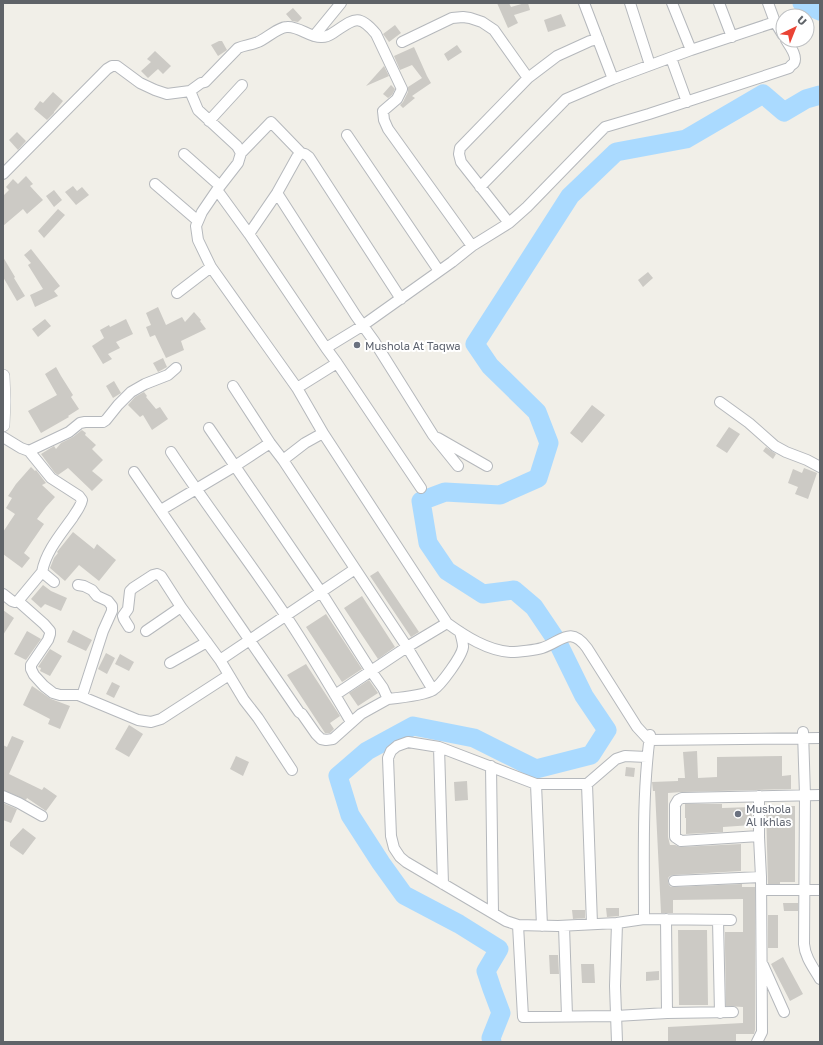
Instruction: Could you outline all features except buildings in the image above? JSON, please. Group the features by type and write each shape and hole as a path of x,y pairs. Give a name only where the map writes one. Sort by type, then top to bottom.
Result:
{"street":[{"path":"314,36 340,3"},
{"path":"584,3 613,79"},
{"path":"630,3 650,65"},
{"path":"672,3 691,50"},
{"path":"719,3 732,37"},
{"path":"480,187 566,99 650,65 775,22 768,3"},
{"path":"402,42 452,18 470,18 482,22 494,30 528,78"},
{"path":"3,174 107,69 112,66 117,66 140,83 167,94 190,91 201,83 205,82 238,48 258,42 286,26 324,38 347,23 354,20 362,21 376,34 402,89 397,99 383,111 384,120 388,128 472,246"},
{"path":"509,223 461,162 459,154 460,148 528,78 557,56 590,41 598,39"},
{"path":"326,348 362,326 439,272 472,246 509,223 527,207 606,127 789,68 794,63 795,59 795,55 791,48"},
{"path":"671,58 687,102"},
{"path":"209,121 242,85"},
{"path":"190,91 198,110 237,146 241,154"},
{"path":"401,299 309,157 301,153 271,122 241,154 238,162 202,212 196,226 198,240 211,267 297,388 323,433 447,623 460,632 483,644 498,650 512,652 541,649 565,637 570,636 577,638 582,642 633,722 647,736 644,821 644,919"},
{"path":"347,135 439,272"},
{"path":"248,234 301,153"},
{"path":"184,154 219,188 248,234 421,488"},
{"path":"155,184 198,221"},
{"path":"276,193 362,326 374,341 433,435 458,466"},
{"path":"177,293 211,267"},
{"path":"297,388 337,363"},
{"path":"29,451 69,432 80,423 106,420 131,392 145,384 168,375 176,368"},
{"path":"3,376 3,425"},
{"path":"233,386 407,647 433,690"},
{"path":"720,402 749,423 775,446 820,467"},
{"path":"209,428 321,592 383,688 388,700"},
{"path":"282,460 305,443 323,433"},
{"path":"433,435 487,466"},
{"path":"3,437 29,451 51,478 80,496 82,500 81,504 52,546 42,572 18,601"},
{"path":"161,510 196,490 270,443"},
{"path":"171,452 285,616 352,722"},
{"path":"134,472 299,712 321,739 333,739 361,714 388,700 426,693 433,690 441,683 462,652 463,645 460,632"},
{"path":"220,660 355,569"},
{"path":"42,572 54,582"},
{"path":"129,627 123,616 128,609 130,591 153,575 157,574 161,576 181,607 220,660 244,700 258,718 292,770"},
{"path":"78,585 92,590 97,596 108,601 112,606 112,611 103,631 82,696"},
{"path":"3,594 12,601 18,601 50,631 48,640 31,665 31,669 44,686 53,693 60,695 82,696 138,720 151,722 161,719 229,675"},
{"path":"146,631 181,607"},
{"path":"335,695 407,647 447,623"},
{"path":"170,663 207,642"},
{"path":"647,736 803,735 820,732"},
{"path":"803,735 820,738"},
{"path":"803,735 805,795 804,944 808,958 820,979"},
{"path":"647,757 625,756 616,759 587,784 536,784 439,747 408,742 397,746 391,751 388,758 391,836 394,848 400,858 406,862 493,914 518,925 564,926 617,923 644,919 731,920"},
{"path":"439,747 443,884"},
{"path":"491,766 493,914"},
{"path":"536,784 542,926"},
{"path":"587,784 592,924"},
{"path":"759,836 682,841 675,837 674,805 682,798 820,795"},
{"path":"3,796 42,816"},
{"path":"757,1042 762,1032 761,877 759,836 760,796"},
{"path":"674,881 761,877"},
{"path":"761,890 820,890"},
{"path":"666,919 667,1013"},
{"path":"718,920 720,1013"},
{"path":"617,923 615,986 617,1042"},
{"path":"518,925 523,1017 616,1016 667,1013 733,1012"},
{"path":"564,926 566,1016"},
{"path":"761,960 784,1012"}],"waterway":[{"path":"802,3 820,11"},
{"path":"492,1042 491,1038 501,1013 486,971 499,949 459,924 404,895 350,815 338,776 367,751 413,726 474,738 536,769 591,755 607,730 584,696 557,641 534,607 514,590 483,594 447,571 428,543 421,501 445,492 500,495 538,478 549,443 537,412 490,366 475,344 570,196 616,152 686,139 763,94 784,112 806,99 820,95"}],"place":[{"name":"Mushola At Taqwa","path":"357,345"},
{"name":"Mushola Al Ikhlas","path":"738,814"}]}
